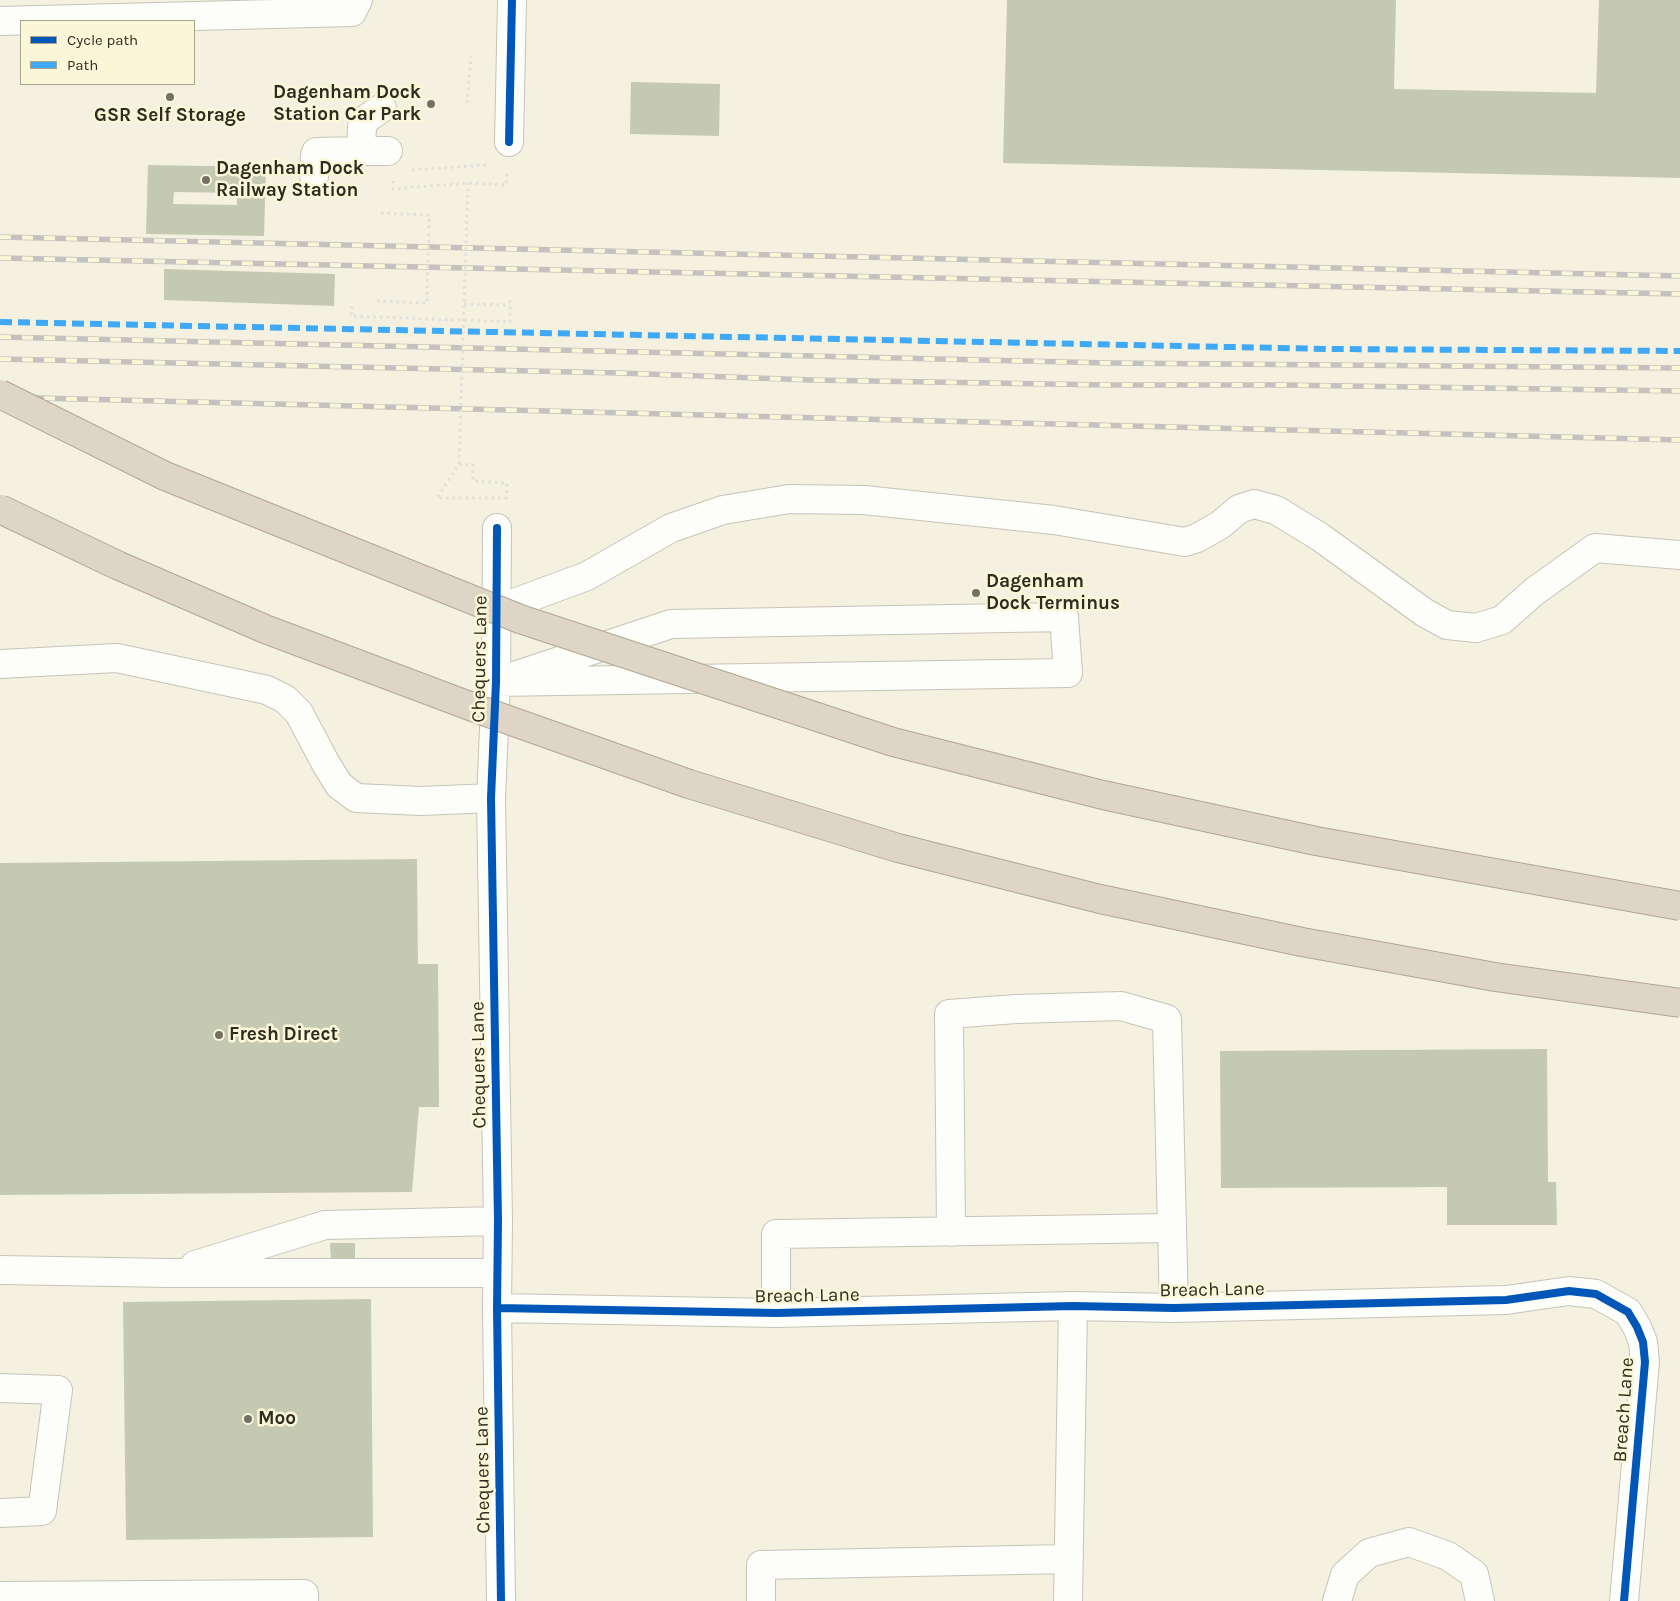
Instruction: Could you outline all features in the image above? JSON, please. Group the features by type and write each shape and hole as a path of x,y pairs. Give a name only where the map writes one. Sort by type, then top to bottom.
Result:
{"highway":[{"path":"0,394 165,476 520,619 892,742 1103,795 1316,841 1680,906"},
{"path":"0,509 117,565 265,629 474,708 688,784 898,848 1100,900 1302,942 1495,977 1680,1003"}],"street":[{"path":"39,20 352,12 358,0"},
{"path":"510,142 512,0"},
{"path":"0,21 20,20"},
{"path":"382,108 366,119 362,127 386,161"},
{"path":"314,176 316,152 386,161"},
{"path":"498,609 587,576 671,528 723,510 789,499 864,500 1054,520 1185,542 1197,538 1220,525 1239,509 1254,504 1276,510 1320,537 1425,613 1447,625 1476,628 1502,620 1535,591 1595,548 1680,555"},
{"name":"Chequers Lane","path":"497,528 498,609 491,798 498,1221 497,1308 501,1601"},
{"path":"1064,616 1068,673 496,682 671,624 1064,616"},
{"path":"0,664 117,658 267,690 285,698 299,712 339,785 356,798 421,801 491,798"},
{"path":"951,1232 949,1014 1016,1009 1121,1006 1167,1019 1174,1308"},
{"path":"169,1273 325,1225 498,1221"},
{"path":"776,1313 776,1234 1172,1228"},
{"path":"0,1270 169,1273 497,1273"},
{"name":"Breach Lane","path":"497,1308 776,1313 1073,1306 1174,1308 1506,1300 1569,1291 1596,1294 1628,1312 1643,1342 1645,1362 1624,1601"},
{"path":"1068,1601 1073,1306"},
{"path":"0,1388 58,1390 42,1511 0,1513"},
{"path":"1337,1601 1345,1575 1369,1553 1409,1542 1448,1556 1474,1574 1480,1601"},
{"path":"761,1601 761,1565 1068,1558"},
{"path":"0,1596 304,1594 304,1601"}],"path":[{"path":"467,103 471,56"},
{"path":"490,165 386,161 393,189 468,183 506,185"},
{"path":"458,464 473,465 473,481 508,483 506,498 437,498 458,464 468,183"},
{"path":"377,301 427,303 429,215 381,213"},
{"path":"352,306 351,316 510,322 510,298"},
{"path":"464,304 510,306"}],"building":[{"path":"1007,0 1396,0 1394,89 1596,93 1599,0 1680,0 1680,178 1003,163"},
{"path":"631,82 720,84 719,136 630,134"},
{"path":"148,165 266,167 264,236 146,234","holes":["174,192 237,193 237,205 173,204"]},
{"path":"164,269 335,274 334,306 164,300"},
{"name":"Fresh Direct","path":"417,859 418,964 438,964 439,1107 419,1107 412,1192 0,1195 0,863"},
{"path":"1547,1049 1548,1182 1556,1182 1557,1225 1447,1225 1447,1187 1221,1188 1220,1051"},
{"path":"330,1243 355,1243 355,1259 331,1260"},
{"name":"Moo","path":"371,1299 373,1537 126,1540 123,1302"}],"railway":[{"path":"0,237 1680,276"},
{"path":"0,258 1680,294"},
{"path":"0,337 1109,363 1680,368"},
{"path":"0,359 619,373 811,380 1680,391"},
{"path":"0,397 1680,440"}],"marked path":[{"path":"0,322 1328,349 1680,351"}],"cycle path":[{"path":"509,142 512,0"},
{"path":"497,528 496,682 491,798 498,1221 497,1308 501,1601"},
{"path":"497,1308 776,1313 1073,1306 1174,1308 1506,1300 1569,1291 1596,1294 1628,1312 1643,1342 1645,1362 1624,1601"}],"place":[{"name":"GSR Self Storage","path":"170,97"},
{"name":"Dagenham Dock Station Car Park","path":"431,104"},
{"name":"Dagenham Dock Railway Station","path":"206,180"},
{"name":"Dagenham Dock Terminus","path":"976,593"},
{"name":"Fresh Direct","path":"219,1035"},
{"name":"Moo","path":"248,1419"}]}
